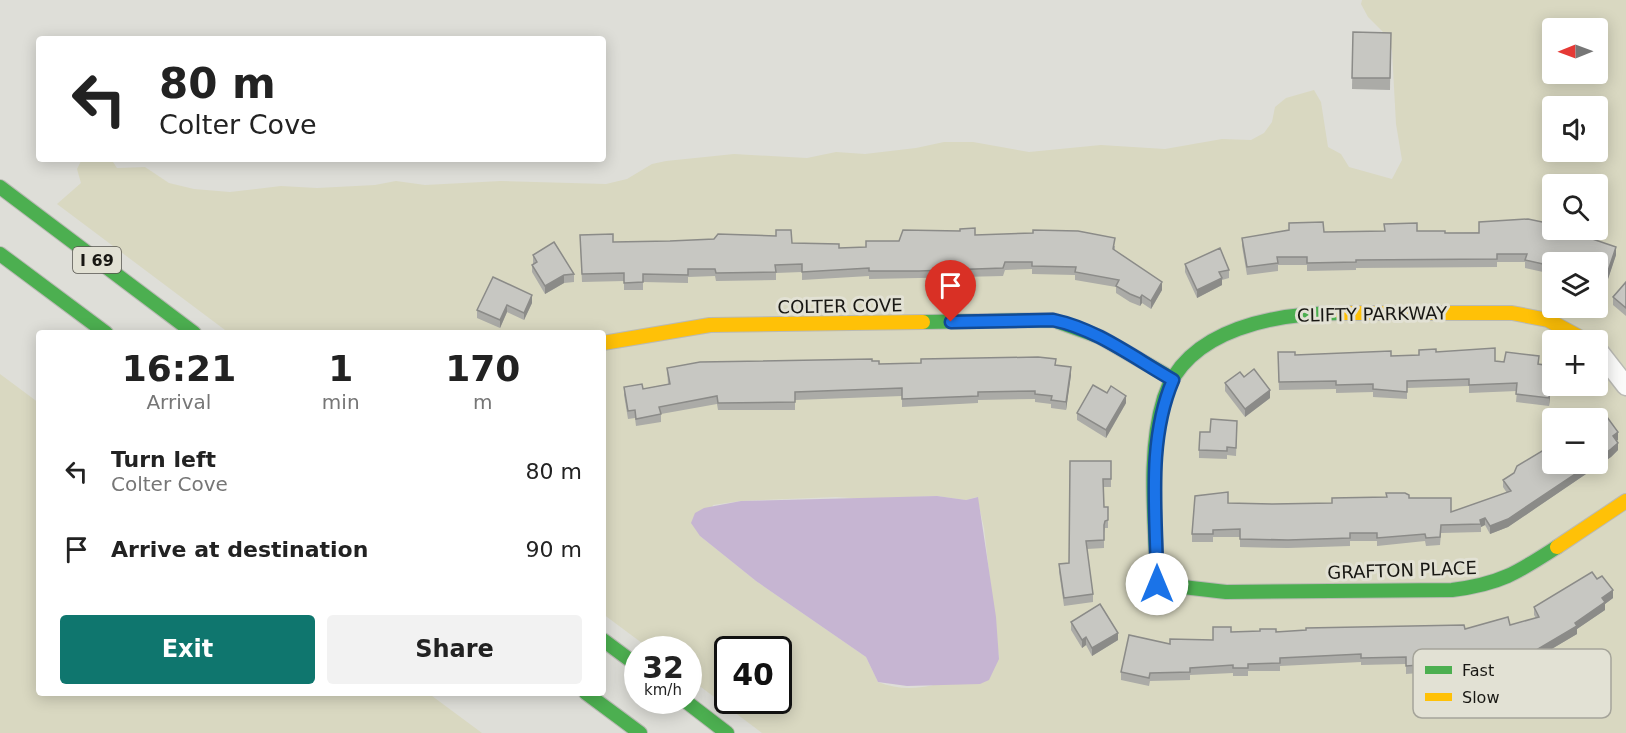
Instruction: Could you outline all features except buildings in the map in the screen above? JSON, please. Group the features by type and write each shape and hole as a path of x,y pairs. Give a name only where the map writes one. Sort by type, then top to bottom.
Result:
{"main road":[{"name":"I 69","path":"0,188 190,330"},
{"path":"0,254 102,330"},
{"name":"CLIFTY PARKWAY","path":"1173,380 1196,355 1219,337 1240,326 1285,316 1503,312 1557,322 1569,330"},
{"name":"COLTER COVE","path":"606,342 724,324 1053,320 1070,323 1102,338 1173,380"},
{"name":"GRAFTON PLACE","path":"1173,380 1162,407 1156,435 1157,584 1226,592 1477,587 1513,576 1531,566 1626,501"},
{"path":"606,642 624,656"},
{"path":"590,696 640,733"},
{"path":"702,714 727,733"}],"street":[{"path":"1608,363 1626,386"}],"green space":[{"path":"1362,0 1626,0 1626,733 762,733 737,714 792,714 792,636 714,636 714,697 702,688 702,636 633,636 606,616 606,330 225,330 57,204 81,183 77,169 80,162 113,162 117,168 145,167 169,183 194,189 230,192 281,186 317,188 375,185 396,181 425,185 501,181 606,184 627,179 652,164 666,161 734,154 807,158 836,152 865,154 944,142 973,142 1029,152 1101,145 1165,149 1222,139 1251,140 1264,133 1272,122 1275,107 1286,98 1314,90 1321,102 1328,147 1341,154 1349,167 1392,179 1402,160 1396,124 1392,51 1388,37 1368,17 1361,4","holes":["937,496 966,500 977,497 984,528 999,659 955,678 925,687 894,687 878,682 866,657 756,581 700,536 713,505 741,501 836,497 868,499"]},
{"path":"0,374 36,401 36,696 432,696 482,733 0,733"}],"shaded area":[{"path":"937,496 966,500 978,497 996,617 999,659 989,680 980,684 907,686 878,682 866,657 756,581 700,536 691,523 695,513 704,508 741,501"}],"traffic: fast":[{"path":"0,187 190,330"},
{"path":"0,254 102,330"},
{"path":"1342,313 1291,316 1238,329 1214,340 1193,355 1176,374 1164,398 1155,443 1153,490 1157,584 1226,592 1452,590 1496,581 1557,547"},
{"path":"923,322 1053,320 1100,337 1173,379"},
{"path":"606,642 624,656"},
{"path":"590,696 640,733"},
{"path":"702,714 727,733"}],"traffic: slow":[{"path":"1342,313 1512,313 1548,320 1566,330"},
{"path":"606,342 710,325 923,322"},
{"path":"1557,547 1626,501"}],"route":[{"path":"951,322 1053,320 1070,323 1102,338 1173,380 1162,407 1156,435 1157,584"}]}
